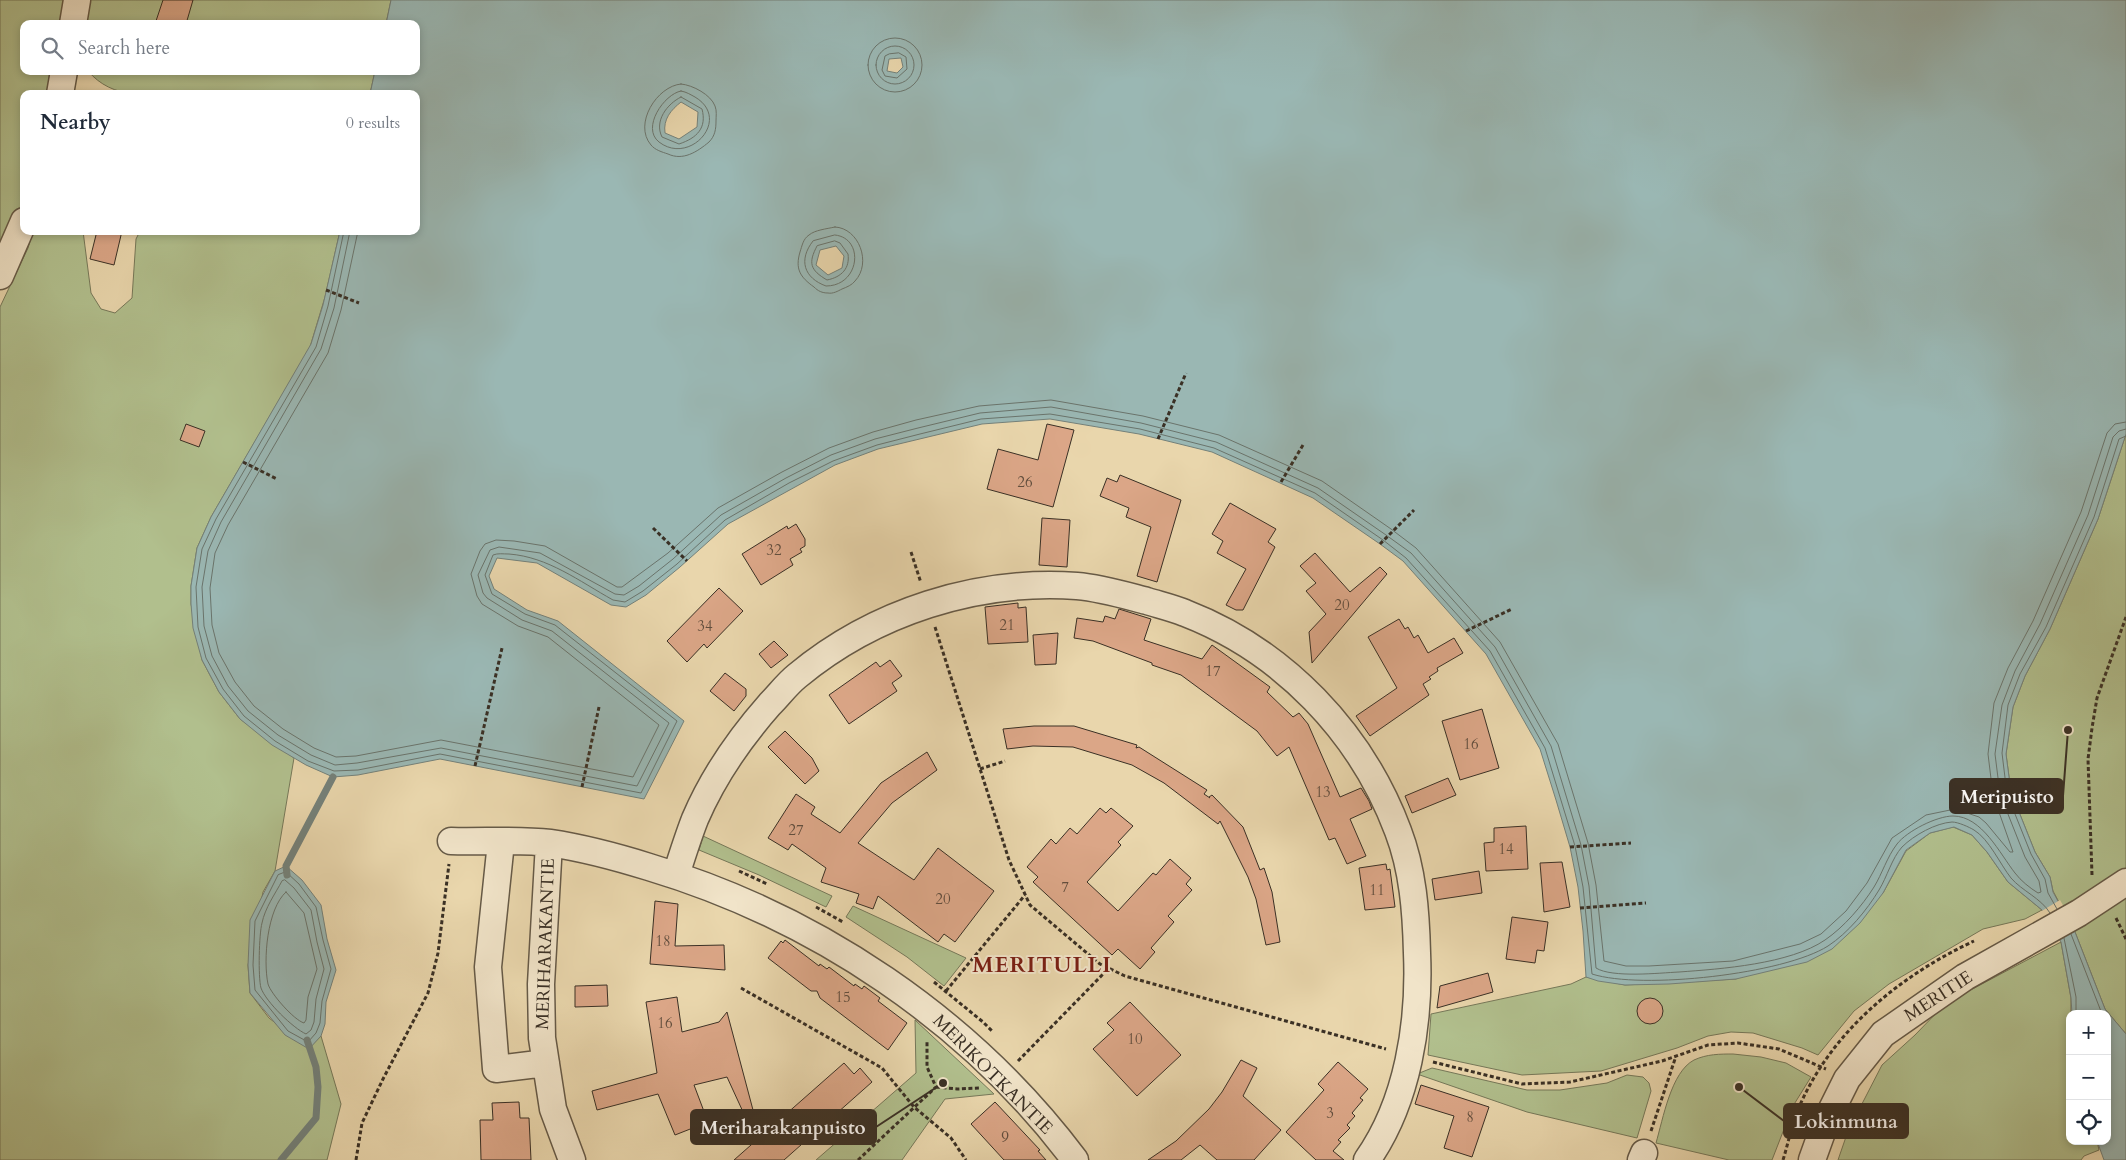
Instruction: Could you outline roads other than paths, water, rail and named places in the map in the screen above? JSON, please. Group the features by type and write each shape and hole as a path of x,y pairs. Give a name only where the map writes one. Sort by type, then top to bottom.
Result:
{"street":[{"path":"74,20 77,0"},
{"path":"61,90 63,75"},
{"path":"0,276 20,230"},
{"path":"676,875 696,818 717,776 735,747 794,678 833,648 874,624 928,604 981,591 1028,585 1079,586 1121,594 1185,613 1222,630 1263,654 1295,679 1337,722 1378,786 1398,832 1410,873 1416,914 1419,988 1410,1055 1393,1111 1367,1160"},
{"name":"MERIKOTKANTIE","path":"451,841 549,843 611,855 676,875 774,915 859,962 931,1013 1032,1108 1075,1160"},
{"path":"501,842 488,967 496,1069 546,1063"},
{"name":"MERIHARAKANTIE","path":"549,843 541,984 542,1038 553,1109 572,1160"},
{"name":"MERITIE","path":"1812,1160 1826,1121 1847,1079 1864,1055 1883,1034 1965,977 2079,913 2124,877"}],"water":[{"path":"391,0 2126,0 2126,434 2098,519 2050,629 2025,676 2013,707 2006,754 2011,792 2035,852 2050,877 2053,892 2075,932 2106,1010 2072,1010 2061,942 2042,910 2008,882 1987,852 1972,835 1954,827 1930,833 1906,850 1883,893 1860,923 1832,949 1807,962 1736,979 1669,984 1625,985 1598,981 1586,977 1578,887 1570,847 1540,749 1486,654 1403,561 1313,498 1212,452 1139,434 1050,419 982,424 878,449 835,465 728,524 646,595 626,607 611,605 537,563 497,558 489,576 494,589 527,610 558,621 684,721 644,799 440,759 358,775 333,777 306,765 272,745 240,719 219,692 202,660 193,628 191,604 191,586 197,548 211,517 311,344 323,305 339,235 420,235 420,90 371,90 374,75 420,75 420,20 387,20","holes":["901,58 903,67 897,73 887,71 889,59","681,102 698,112 697,127 679,139 665,133 665,123 668,115","836,246 844,256 842,268 828,275 816,265 820,250"]},
{"path":"286,866 302,880 321,905 327,939 336,970 326,1002 325,1024 321,1036 309,1049 285,1035 250,993 248,965 250,920 275,871"},
{"path":"2111,1016 2126,1034 2126,1160 2104,1160 2098,1145 2111,1145"}],"waterway":[{"path":"287,875 286,866 333,777"},
{"path":"281,1160 316,1118 318,1087 316,1067 307,1040"}],"place":[{"name":"Meripuisto","path":"2068,730"},
{"name":"Meriharakanpuisto","path":"943,1083"},
{"name":"Lokinmuna","path":"1739,1087"}],"district":[{"name":"MERITULLI","path":"1042,964"}]}
